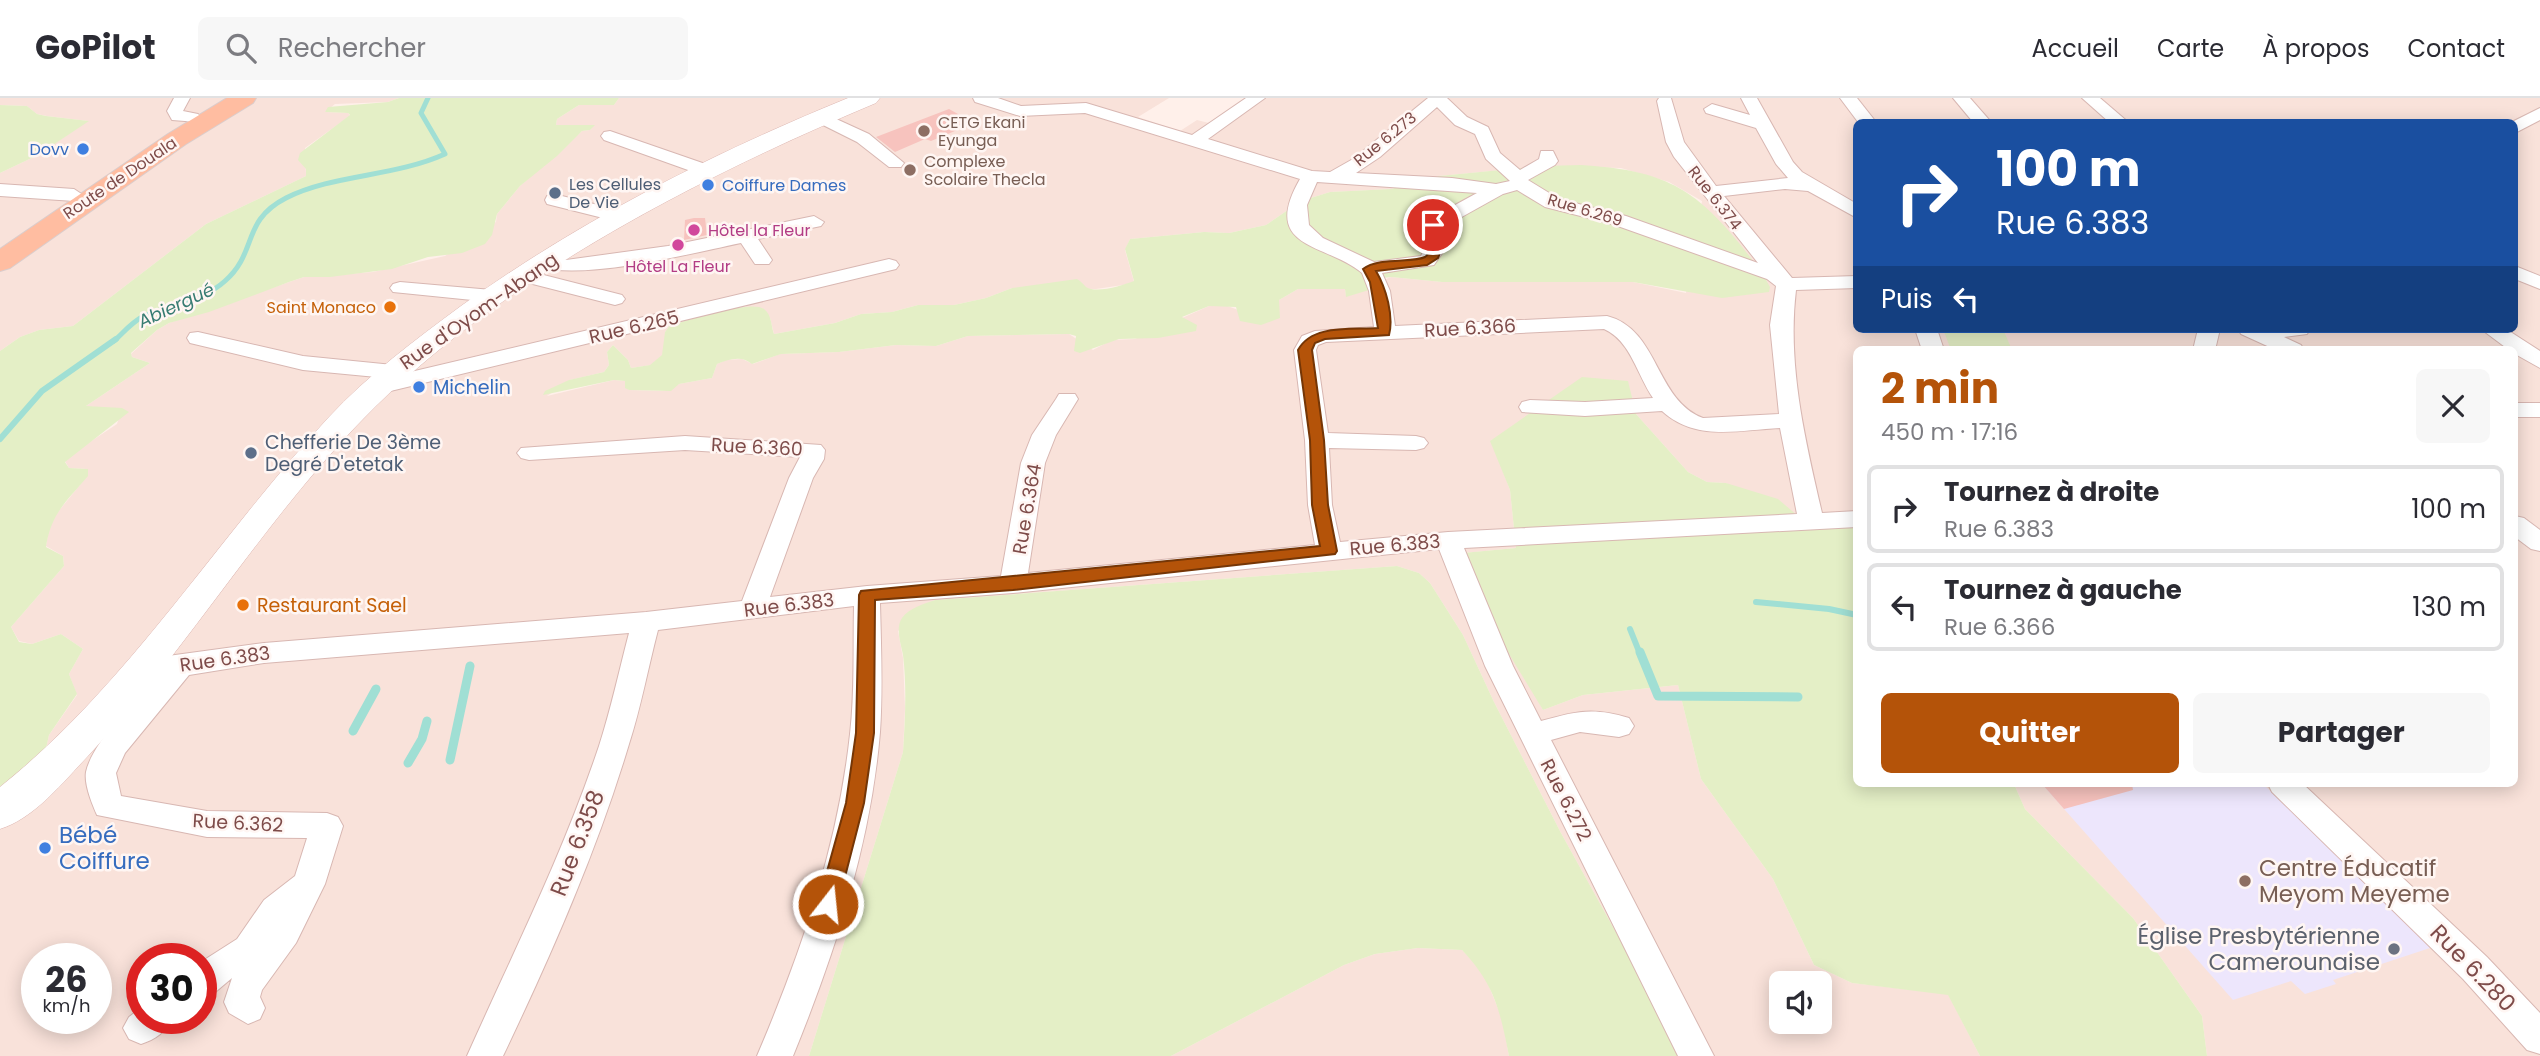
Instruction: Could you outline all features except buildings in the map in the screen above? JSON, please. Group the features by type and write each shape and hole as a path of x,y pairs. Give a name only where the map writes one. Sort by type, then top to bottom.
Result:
{"main road":[{"path":"0,248 178,123 229,98"},
{"name":"Route de Douala","path":"0,262 178,123 244,98"},
{"name":"Rue d'Oyom-Abang","path":"0,812 55,765 141,668 298,473 342,422 385,380 492,296 619,216 821,117 868,98"}],"street":[{"path":"981,98 1020,111 1086,108 1193,142 1321,177 1452,184 1496,190"},
{"path":"1193,142 1257,98"},
{"name":"Rue 6.273","path":"1321,177 1341,174 1438,98"},
{"name":"Rue 6.269","path":"1438,98 1461,121 1482,131 1492,155 1519,181 1552,203 1619,220 1774,275 1786,284"},
{"path":"1749,98 1784,164 1796,176 1853,210"},
{"path":"1848,98 1865,119"},
{"path":"1961,98 1979,119"},
{"path":"2090,98 2115,119"},
{"name":"Rue 6.374","path":"1665,101 1668,120 1683,157 1786,284"},
{"path":"1713,108 1763,124"},
{"path":"2518,126 2540,113"},
{"path":"821,117 863,138 895,163"},
{"path":"610,136 708,171"},
{"path":"1321,177 1299,193 1294,210 1301,228 1322,247 1369,269 1403,262 1427,261 1434,256 1436,243 1433,225 1496,190 1519,181 1549,161 1547,155"},
{"path":"1712,192 1777,183 1815,186"},
{"path":"0,190 74,195"},
{"path":"554,200 619,216"},
{"path":"534,269 628,258 814,222"},
{"path":"746,236 762,260"},
{"name":"Rue 6.265","path":"198,338 385,380 889,265"},
{"path":"534,269 615,299"},
{"path":"1369,269 1379,291 1385,332"},
{"path":"2518,273 2540,283"},
{"path":"1811,520 1791,419 1781,325 1786,284 1853,282"},
{"path":"400,288 492,296"},
{"name":"Rue 6.366","path":"1329,551 1320,505 1317,440 1305,350 1310,341 1323,336 1573,323 1617,324 1624,329 1667,404 1689,423 1701,425 1791,419"},
{"path":"2258,333 2285,346"},
{"path":"2499,333 2540,361"},
{"name":"Rue 6.364","path":"1013,584 1033,463 1044,435 1066,399"},
{"path":"1530,407 1585,409 1667,404"},
{"path":"2518,410 2540,410"},
{"path":"1317,440 1416,443"},
{"name":"Rue 6.360","path":"529,453 685,443 813,450 812,459 801,478 752,610"},
{"name":"Rue 6.383","path":"141,668 180,666 264,653 646,622 867,595 1013,584 1448,540 1853,519"},
{"path":"2518,526 2540,543"},
{"name":"Rue 6.272","path":"1448,540 1499,666 1696,1056"},
{"path":"775,1056 817,945 855,803 865,733 867,595"},
{"name":"Rue 6.358","path":"485,1056 527,970 584,829 614,744 646,622"},
{"name":"Rue 6.362","path":"180,666 113,747 101,773 108,806 207,824 327,826 318,863 309,884"},
{"path":"1532,734 1580,721 1619,726"},
{"name":"Rue 6.280","path":"2286,787 2475,968 2540,1038"},
{"path":"217,970 249,949 276,910 309,884"},
{"path":"248,1009 241,1002 247,984 284,933 309,884"}],"shaded area":[{"path":"0,98 399,98 388,102 335,104 325,112 348,113 350,116 305,148 306,176 206,224 73,326 39,330 20,337 0,351 0,173 38,155 88,121 37,114 27,106 0,105"},
{"path":"619,98 1169,98 1138,117 1180,131 1197,120 1209,123 1222,119 1251,98 2540,98 2540,1056 2207,1056 2202,1016 2133,918 2025,809 2015,787 2518,787 2518,346 1853,346 1853,527 1812,528 1726,483 1707,482 1688,472 1636,414 1491,440 1510,490 1516,548 1464,553 1543,710 1583,695 1678,685 1701,779 1773,879 1814,965 1827,971 1769,971 1769,1034 1832,1034 1832,974 1852,983 1948,994 1980,1056 1678,1056 1650,994 1561,833 1463,635 1430,583 1419,573 1397,566 935,600 898,631 903,658 903,752 809,1056 0,1056 0,798 44,758 49,735 77,695 69,674 83,649 61,634 32,644 19,641 11,627 64,566 63,556 46,546 48,535 53,518 88,475 88,469 69,468 65,461 117,424 122,408 86,406 150,363 132,357 131,354 157,330 169,323 304,277 373,272 445,256 496,222 497,214 520,186 582,131 590,130 594,125 567,127 556,125 557,119 579,105 614,105","holes":["1543,166 1621,168 1669,182 1702,201 1686,293 1633,282 1442,282 1391,277 1346,296 1345,289 1310,288 1298,289 1279,300 1278,305 1238,310 1225,305 1209,306 1135,339 1112,340 1093,350 1069,334 968,336 936,346 896,345 839,352 780,354 753,364 742,359 726,360 717,364 712,378 679,384 663,391 629,390 625,381 614,380 547,396 570,380 604,372 609,365 607,352 613,345 628,360 631,368 651,365 665,350 665,332 670,325 745,306 770,318 774,334 835,323 861,314 892,312 918,305 954,305 986,298 1012,288 1096,289 1123,285 1134,282 1125,250 1130,239 1204,232 1229,233 1266,225 1301,201 1330,192 1391,189 1439,176"]},
{"name":"Centre Éducatif Meyom Meyeme","path":"2045,787 2266,787 2433,947 2333,980 2336,984 2305,994 2291,981 2233,1000"},
{"path":"1418,948 1462,950 1483,972 1502,1018 1509,1056 1171,1056 1344,965 1375,954"}],"green space":[{"path":"399,98 619,98 614,105 579,105 557,119 556,125 595,125 590,130 582,131 557,156 520,186 497,214 492,235 485,244 462,253 428,257 392,269 330,277 304,277 209,312 169,323 131,353 132,357 150,363 86,406 122,408 129,412 65,462 69,468 88,469 88,476 61,508 48,535 46,547 63,556 64,566 11,627 19,642 32,644 61,634 83,649 69,674 77,694 49,735 44,758 0,798 0,351 20,337 39,330 73,326 206,224 306,176 306,169 298,160 300,153 350,115 325,112 328,107 388,102"},
{"path":"0,105 27,106 37,114 89,121 38,155 0,173"},
{"path":"1581,165 1651,176 1688,193 1705,206 1739,243 1763,275 1770,287 1769,292 1722,298 1633,282 1442,282 1391,277 1383,278 1369,290 1346,297 1345,289 1298,289 1279,300 1280,318 1261,325 1240,321 1236,307 1209,306 1182,317 1197,325 1196,331 1158,338 1119,339 1080,353 1074,351 1076,336 1069,334 968,336 936,346 896,345 839,352 781,354 752,364 731,359 717,364 712,378 679,384 671,391 629,390 625,388 625,381 614,380 543,395 545,391 569,380 604,372 609,365 607,352 613,345 628,360 631,368 650,365 662,355 665,332 670,325 718,312 746,307 764,309 770,317 774,334 835,323 861,314 892,312 918,305 954,305 986,298 1012,288 1077,279 1091,289 1110,288 1134,281 1125,249 1130,239 1204,232 1229,233 1266,225 1301,201 1330,192 1391,189 1439,176"},
{"path":"1945,333 2005,333 2010,346 1949,346"},
{"path":"1582,377 1628,381 1636,414 1688,472 1707,482 1726,483 1778,499 1812,528 1853,527 1853,787 2015,787 2025,809 2133,918 2202,1016 2207,1056 1980,1056 1948,995 1852,983 1832,974 1832,971 1814,965 1773,879 1701,779 1678,685 1583,695 1543,710 1506,649 1463,553 1516,548 1510,490 1490,441"},
{"path":"1397,566 1419,573 1430,583 1463,635 1561,833 1650,994 1678,1056 1509,1056 1495,999 1473,963 1462,950 1418,948 1375,954 1344,965 1171,1056 809,1056 903,752 905,679 899,631 902,618 909,612 935,600"}],"waterway":[{"name":"Abiergué","path":"114,341 142,317 206,294 225,281 242,259 262,217 286,198 324,184 405,167 445,154 421,113 428,98"},
{"name":"Abiergué","path":"0,439 42,391 116,339"},
{"path":"1756,602 1829,609 1853,614"},
{"path":"1630,629 1640,654"},
{"path":"1640,652 1658,696 1798,697"},
{"path":"450,760 470,666"},
{"path":"353,731 376,689"},
{"path":"408,763 422,739 427,721"}],"place":[{"name":"CETG Ekani Eyunga","path":"924,131"},
{"name":"Dovv","path":"83,149"},
{"name":"Complexe Scolaire Thecla","path":"910,170"},
{"name":"Coiffure Dames","path":"708,185"},
{"name":"Les Cellules De Vie","path":"555,193"},
{"name":"Hôtel la Fleur","path":"694,230"},
{"name":"Hôtel La Fleur","path":"678,245"},
{"name":"Saint Monaco","path":"390,307"},
{"name":"Michelin","path":"419,387"},
{"name":"Chefferie De 3ème Degré D'etetak","path":"251,453"},
{"name":"Restaurant Sael","path":"243,605"},
{"name":"Bébé Coiffure","path":"45,848"},
{"name":"Centre Éducatif Meyom Meyeme","path":"2245,881"},
{"name":"Église Presbytérienne Camerounaise","path":"2394,949"}],"route":[{"path":"828,904 855,803 865,733 867,595 1013,584 1329,551 1320,505 1317,440 1305,350 1310,341 1323,336 1385,332 1381,300 1369,269 1403,262 1427,261 1434,256 1436,243 1433,225"}]}
